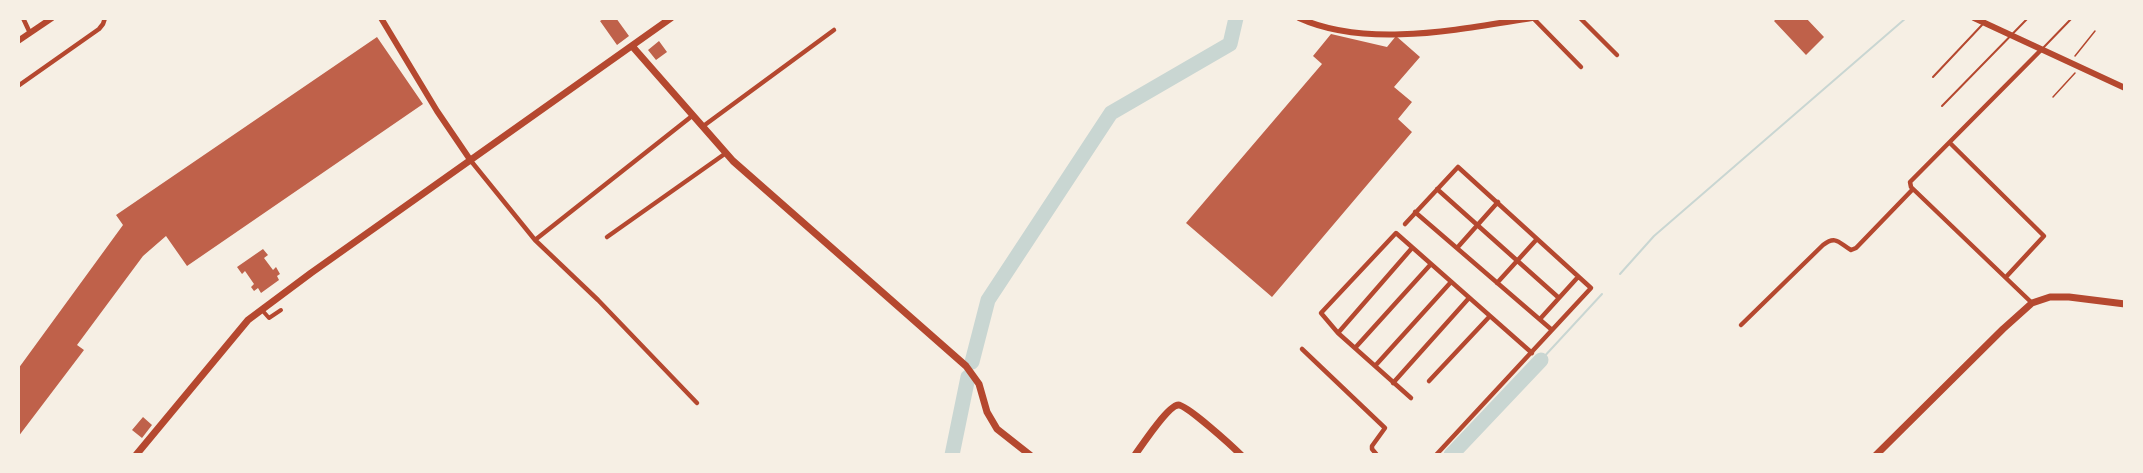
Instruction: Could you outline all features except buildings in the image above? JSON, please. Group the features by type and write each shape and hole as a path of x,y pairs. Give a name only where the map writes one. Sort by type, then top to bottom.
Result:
{"main road":[{"path":"135,455 248,320 671,18"},
{"path":"632,46 692,116 765,191 966,366 979,384 987,412 997,429 1030,455"},
{"path":"1876,455 2032,303 2050,297 2069,297 2125,304"},
{"path":"1135,455 1174,407 1182,405 1241,455"}],"street":[{"path":"23,18 30,33"},
{"path":"18,42 52,18"},
{"path":"18,86 99,29 105,18"},
{"path":"381,18 437,111 471,161 535,240 598,300 697,403"},
{"path":"1299,18 1337,30 1393,34 1532,18 1581,67"},
{"path":"1580,18 1617,55"},
{"path":"1974,18 2125,88"},
{"path":"702,126 834,30"},
{"path":"2032,303 1913,189 1910,182 2042,50"},
{"path":"535,240 692,116"},
{"path":"1950,142 2044,236 2006,277"},
{"path":"607,237 726,153"},
{"path":"1405,224 1458,167 1591,288 1436,455"},
{"path":"1437,189 1559,298"},
{"path":"1741,325 1823,245 1835,239 1851,250 1856,248 1913,189"},
{"path":"1457,248 1498,202"},
{"path":"1415,212 1552,330"},
{"path":"1411,398 1322,316 1322,311 1396,233 1532,353"},
{"path":"1497,283 1537,239"},
{"path":"1338,333 1412,248"},
{"path":"1355,348 1431,264"},
{"path":"1540,319 1578,277"},
{"path":"1375,366 1451,282"},
{"path":"1394,382 1469,298"},
{"path":"262,310 269,318 281,309"},
{"path":"1429,381 1490,316"},
{"path":"1302,349 1385,428 1372,446 1377,455"}],"lane":[{"path":"1942,106 2028,18"},
{"path":"2042,50 2072,18"},
{"path":"1933,77 1984,23"}],"path":[{"path":"2070,63 2095,31"},
{"path":"2053,97 2080,68"}],"waterway":[{"path":"972,362 988,300 1111,113 1230,44 1236,18"},
{"path":"1620,274 1654,236 1906,18"},
{"path":"1541,360 1602,294"},
{"path":"1451,455 1541,360"},
{"path":"952,455 968,377"}]}
